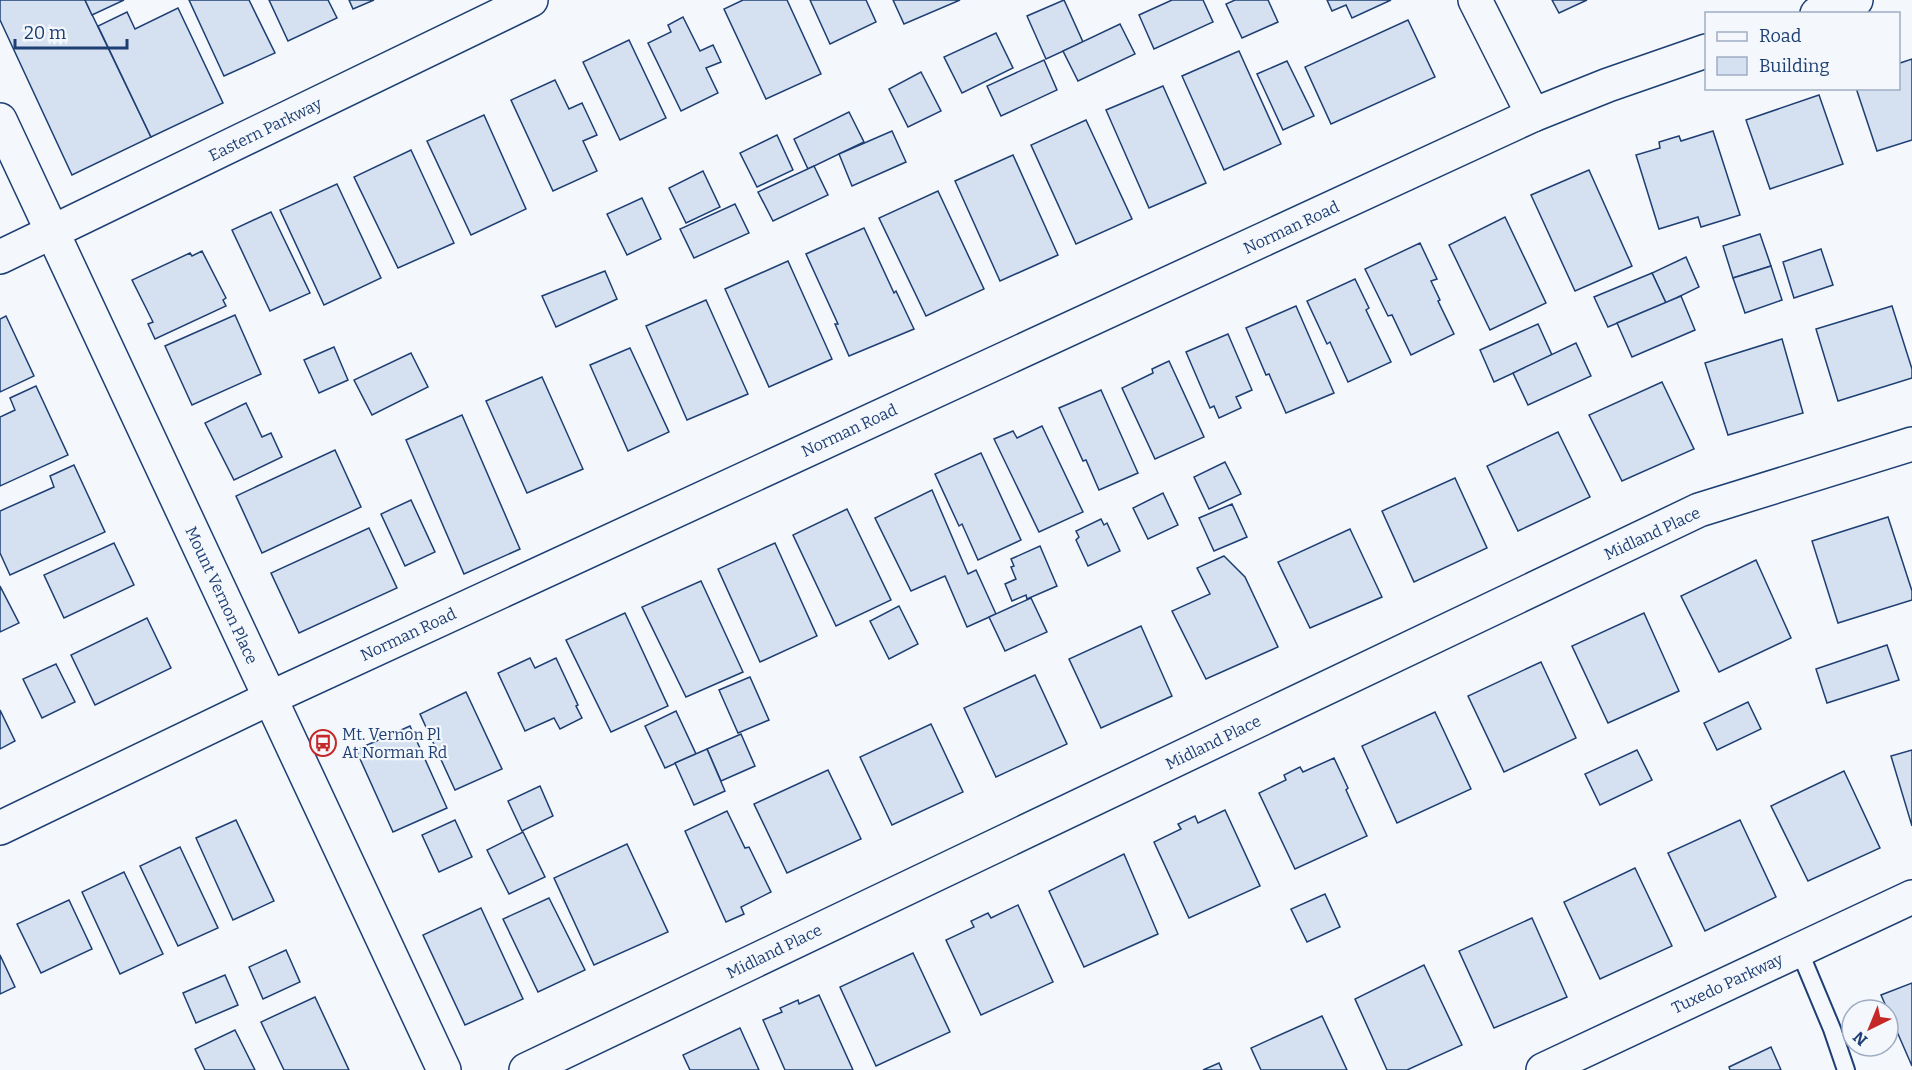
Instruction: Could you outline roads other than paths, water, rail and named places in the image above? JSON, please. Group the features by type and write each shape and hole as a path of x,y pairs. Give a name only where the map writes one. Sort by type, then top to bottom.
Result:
{"street":[{"name":"Eastern Parkway","path":"0,257 531,0"},
{"path":"1475,0 1533,115"},
{"path":"1823,12 1856,0"},
{"name":"Norman Road","path":"0,828 270,698 1533,115 1608,85 1705,52"},
{"name":"Mount Vernon Place","path":"0,120 444,1070"},
{"name":"Midland Place","path":"526,1070 1699,510 1912,444"},
{"name":"Tuxedo Parkway","path":"1543,1070 1912,897"}],"lane":[{"path":"1799,950 1832,1029 1846,1070"}],"place":[{"name":"Mt. Vernon Pl At Norman Rd","path":"323,743"}]}
